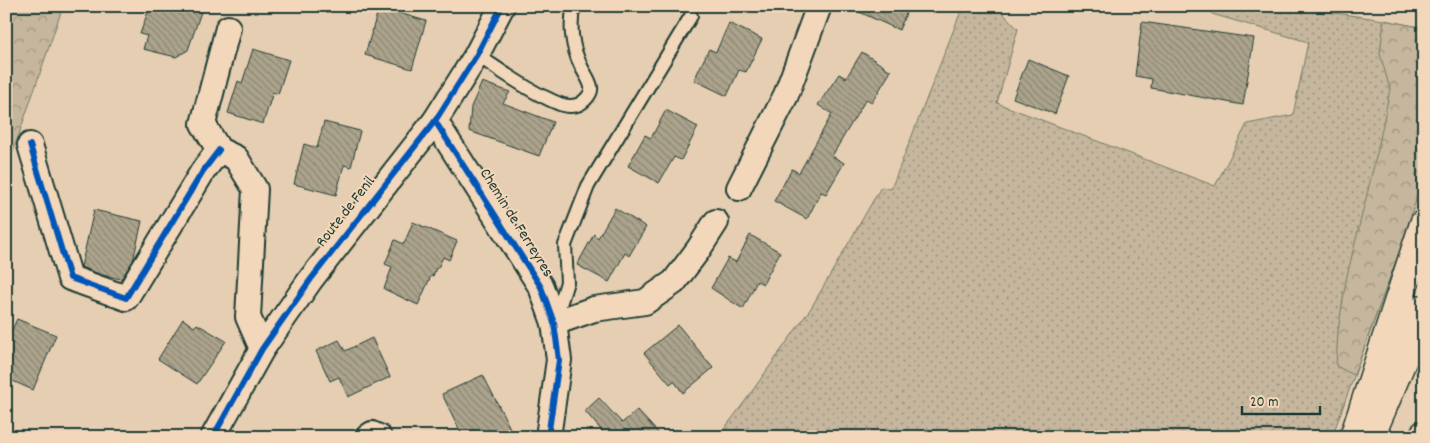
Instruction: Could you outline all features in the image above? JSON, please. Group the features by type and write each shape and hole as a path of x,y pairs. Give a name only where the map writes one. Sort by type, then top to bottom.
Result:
{"highway":[{"path":"1354,437 1424,224"},
{"path":"1370,437 1424,310"}],"street":[{"name":"Route de Fenil","path":"213,437 262,349 311,279 435,121 477,55 502,6"},
{"path":"738,188 786,95 820,6"},
{"path":"228,28 203,124 220,150 236,158 255,189 248,317 262,349"},
{"name":"Chemin de Ferreyres","path":"435,121 541,287 554,323 559,360 548,437"},
{"path":"30,145 70,278 126,298 203,171 220,150"},
{"path":"554,323 594,309 645,302 674,282 716,222"},
{"path":"368,437 372,434 379,437"}],"lane":[{"path":"477,55 521,85 552,100 563,105 573,106 582,103 589,96 592,89 574,48 571,16 574,6"},
{"path":"554,323 567,282 565,245 588,186 691,16"}],"green space":[{"path":"6,6 63,6 6,172"},
{"path":"963,6 996,6 1018,29 997,103 1215,186 1247,124 1293,115 1308,42 1212,14 1212,6 1286,6 1384,20 1424,28 1424,175 1400,250 1332,437 718,437 811,308 881,187 891,189"},
{"path":"1384,20 1424,28 1424,175 1400,250 1354,375 1336,366 1338,331 1346,280 1378,149 1390,89 1380,54"}],"building":[{"path":"150,6 203,6 188,50 176,57 143,49 147,36 140,34"},
{"path":"846,6 909,6 899,30"},
{"path":"379,7 426,21 412,69 365,55"},
{"path":"1142,22 1254,38 1243,105 1151,88 1152,79 1135,76"},
{"path":"729,23 762,39 746,72 739,70 727,96 694,80 709,49 716,52"},
{"path":"253,49 289,60 278,94 273,92 263,124 228,113 238,81 242,83"},
{"path":"862,52 891,71 872,102 866,99 832,156 844,163 826,194 821,192 807,219 774,201 792,169 799,173 832,114 818,105 839,74 846,78"},
{"path":"1028,59 1069,76 1055,114 1013,98"},
{"path":"482,82 510,92 503,103 553,122 539,156 469,131 471,107"},
{"path":"666,110 698,127 681,160 674,157 659,183 628,166 645,135 651,138"},
{"path":"324,122 360,131 351,167 344,165 336,195 294,184 304,144 317,148"},
{"path":"615,208 646,227 629,256 625,253 609,282 577,265 594,234 598,238"},
{"path":"94,210 142,221 133,261 121,279 102,275 81,267"},
{"path":"413,222 457,241 449,260 443,257 433,276 431,276 418,305 384,289 392,267 385,264 395,240 404,244"},
{"path":"750,235 780,252 763,284 757,281 743,309 711,288 728,258 736,262"},
{"path":"17,319 56,335 33,390 6,378 6,330 11,332"},
{"path":"183,319 194,327 197,324 226,341 197,384 158,359"},
{"path":"678,325 713,368 683,393 674,381 670,384 644,353"},
{"path":"372,338 390,377 348,397 339,377 330,381 316,351 339,340 345,351"},
{"path":"483,375 511,430 498,437 463,437 442,394"},
{"path":"599,398 622,423 637,410 662,437 607,437 585,411"}],"cycle path":[{"path":"213,437 262,349 311,279 435,121 476,56 502,6"},
{"path":"435,121 541,287 554,323 559,360 548,437"},
{"path":"30,145 70,278 126,298 203,171 219,150"}]}
